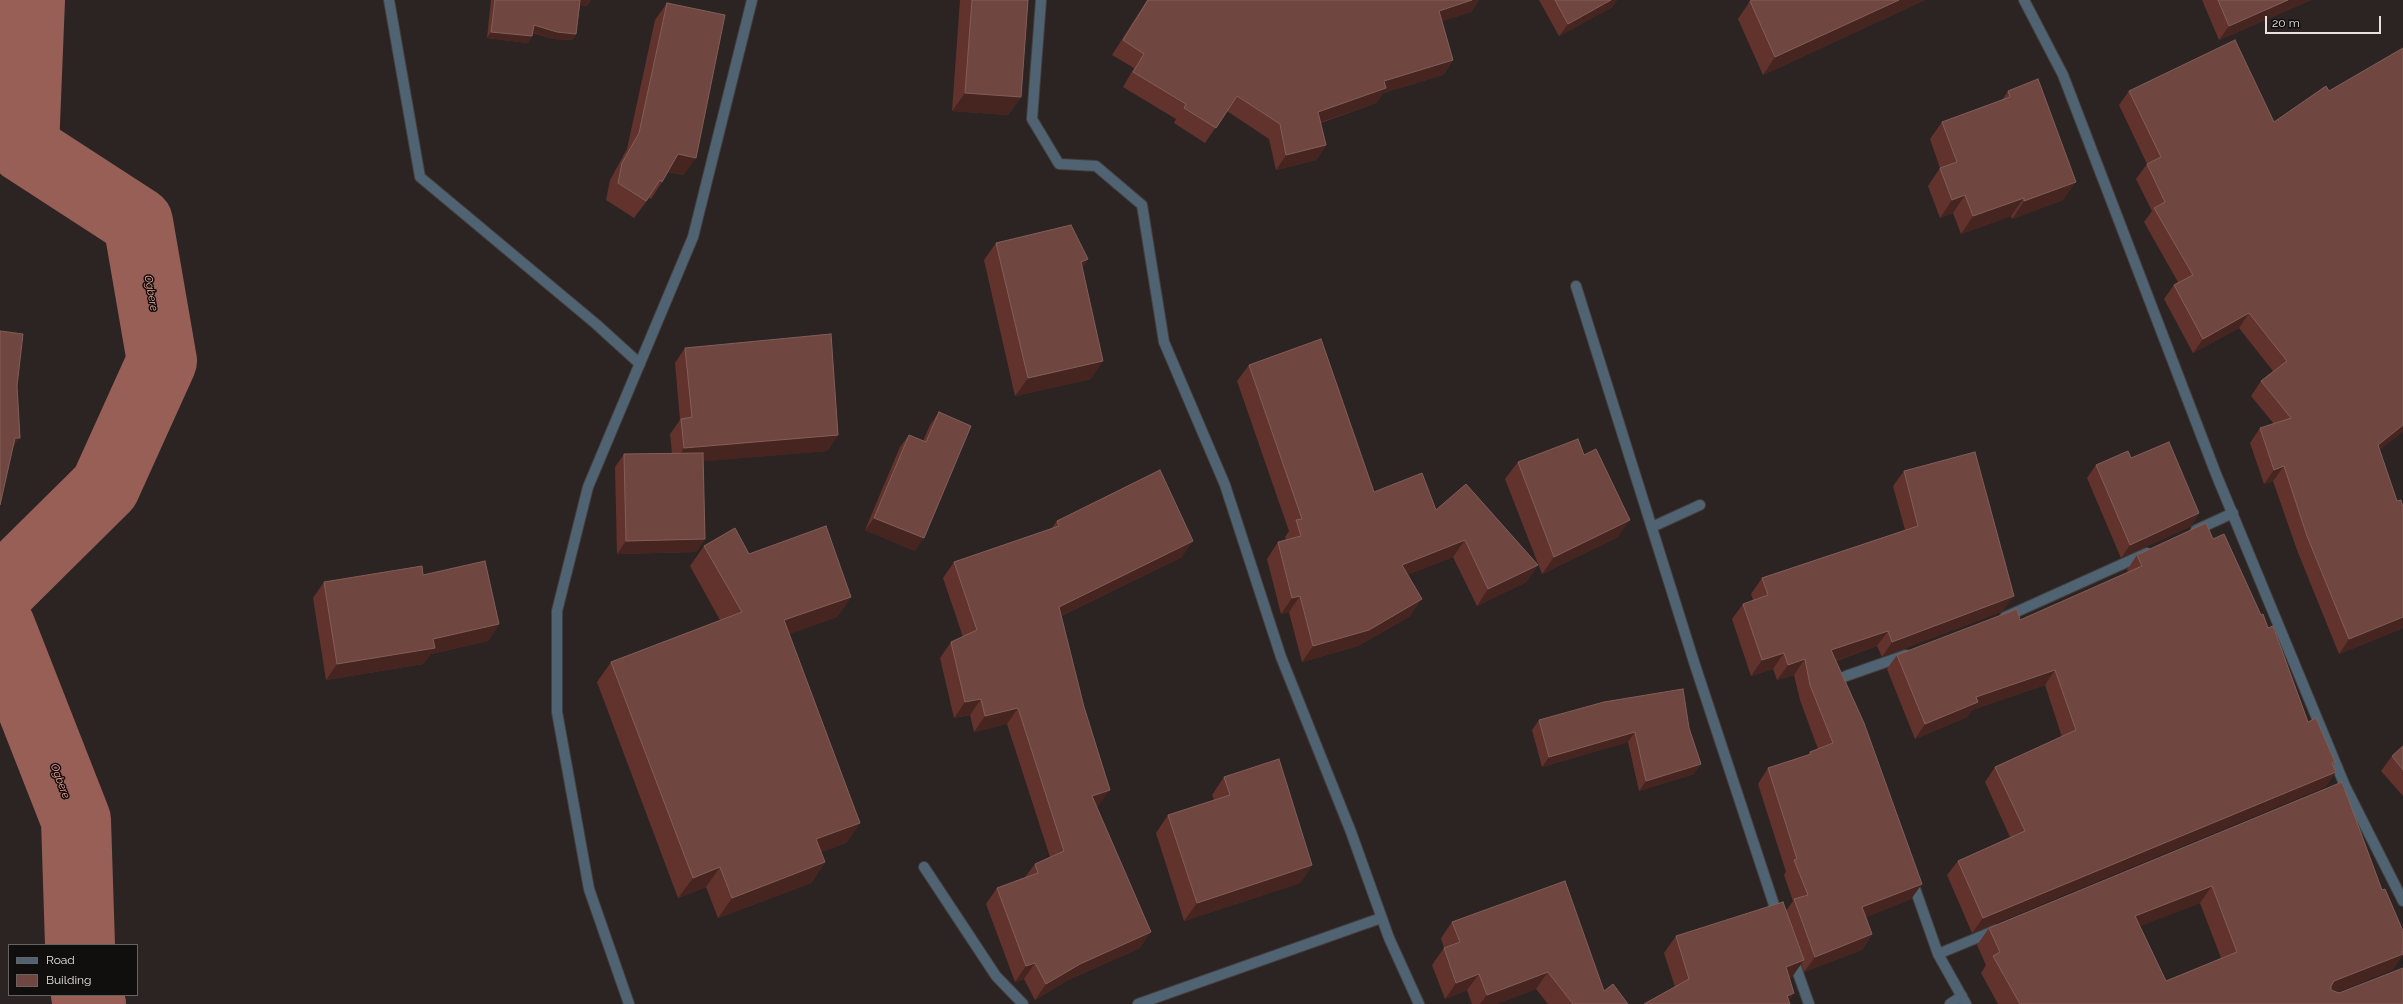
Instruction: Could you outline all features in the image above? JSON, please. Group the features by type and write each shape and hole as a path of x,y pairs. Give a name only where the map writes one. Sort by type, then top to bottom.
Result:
{"street":[{"path":"389,0 420,177 596,324 640,364"},
{"path":"629,1004 589,889 557,712 557,611 588,487 693,237 752,0"},
{"path":"1041,0 1032,119 1059,164 1096,166 1142,205 1164,342 1225,485 1281,657 1350,832 1381,918 1419,1004"},
{"path":"2024,0 2063,75 2341,787 2403,901"},
{"path":"1576,286 1745,820 1780,924"},
{"path":"1652,527 1700,505"},
{"path":"2190,533 2233,513"},
{"path":"1994,622 2053,597 2154,550"},
{"path":"1838,693 1834,682 1913,652"},
{"path":"924,867 996,976 1023,1004"},
{"path":"1908,868 1938,954 1964,1000 1950,1004"},
{"path":"1138,1004 1381,918"},
{"path":"1938,954 2004,927"},
{"path":"1788,946 1809,1004"}],"building":[{"path":"495,0 580,0 576,34 557,32 534,25 532,36 491,32"},
{"path":"972,0 1028,0 1021,97 965,93"},
{"path":"1148,0 1472,0 1439,11 1453,60 1384,81 1386,88 1318,112 1326,145 1286,155 1280,124 1237,96 1216,128 1184,108 1186,104 1133,72 1144,54 1123,40"},
{"path":"1555,0 1611,0 1568,24"},
{"path":"1899,0 1775,57 1750,1"},
{"path":"2218,0 2288,0 2229,26"},
{"path":"667,3 725,15 696,158 678,154 662,182 660,180 646,201 618,183 622,163 639,133"},
{"path":"2235,40 2274,122 2326,86 2329,91 2403,48 2403,425 2378,445 2397,501 2401,500 2403,507 2403,617 2349,639 2307,536 2284,466 2274,470 2260,428 2291,418 2261,381 2287,361 2249,313 2203,339 2174,285 2193,275 2154,208 2165,202 2147,164 2161,157 2129,91"},
{"path":"2038,79 2076,182 2024,201 2024,198 1973,216 1965,195 1952,200 1940,168 1957,162 1942,122 2010,97 2008,91"},
{"path":"1071,225 1088,259 1081,262 1103,361 1028,378 996,243"},
{"path":"0,331 23,334 17,386 20,438 15,438 0,505"},
{"path":"831,334 838,435 684,448 681,419 692,417 685,348"},
{"path":"1321,339 1374,492 1422,473 1436,510 1466,484 1538,565 1488,589 1465,540 1402,565 1422,599 1369,630 1313,646 1300,596 1292,598 1278,542 1301,536 1296,520 1302,519 1249,365"},
{"path":"939,412 971,426 924,538 874,518 909,435 926,442"},
{"path":"1578,439 1584,455 1596,449 1630,520 1554,557 1518,462"},
{"path":"2169,442 2199,513 2130,545 2096,465 2128,451 2131,458"},
{"path":"1975,452 2014,596 1892,642 1888,631 1831,650 1864,723 1922,884 1862,907 1872,934 1815,957 1794,899 1808,895 1794,860 1797,859 1768,768 1811,754 1810,752 1833,743 1810,685 1805,659 1788,665 1784,653 1762,660 1743,604 1768,595 1762,578 1918,526 1904,471"},
{"path":"703,453 705,539 626,541 624,454"},
{"path":"1160,470 1193,541 1059,607 1084,707 1110,790 1092,796 1151,932 1080,964 1046,984 1035,963 1026,966 997,888 1038,873 1035,864 1064,851 1018,708 985,716 981,699 965,702 951,642 977,630 954,562 1059,526 1057,521"},
{"path":"2206,523 2213,539 2224,534 2261,615 2263,614 2268,628 2273,626 2308,722 2316,718 2335,762 2332,763 2336,772 1983,918 1958,861 2025,831 1995,767 2076,730 2055,670 1976,697 1978,702 1925,724 1897,655 2017,609 2020,620 2142,566 2137,555"},
{"path":"826,526 851,597 784,620 860,823 816,839 825,862 732,898 720,867 693,878 611,662 742,612 704,546 735,528 749,554"},
{"path":"485,561 499,624 433,639 435,648 337,664 324,582 422,566 423,575"},
{"path":"1683,689 1689,728 1701,764 1646,781 1635,732 1549,757 1539,720 1604,702"},
{"path":"2403,746 2403,770 2392,756"},
{"path":"1279,759 1312,865 1197,903 1168,815 1230,795 1224,777"},
{"path":"2342,782 2382,890 2385,889 2403,931 2403,954 2334,981 2331,986 2331,990 2339,993 2403,968 2403,1004 2020,1004 1993,956 2000,952 1989,928","holes":["2212,886 2237,952 2166,981 2135,916"]},
{"path":"1565,881 1604,991 1613,984 1628,1004 1573,1004 1548,972 1487,995 1479,974 1456,983 1444,948 1460,942 1452,922"},
{"path":"1783,902 1804,960 1786,967 1794,993 1787,996 1790,1004 1644,1004 1689,979 1676,936"}],"waterway":[{"name":"Ogbere","path":"0,591 105,487 162,361 138,222 24,148 30,0"},
{"name":"Ogbere","path":"0,626 76,820 80,944"},
{"name":"Ogbere","path":"87,996 91,1004"}]}
